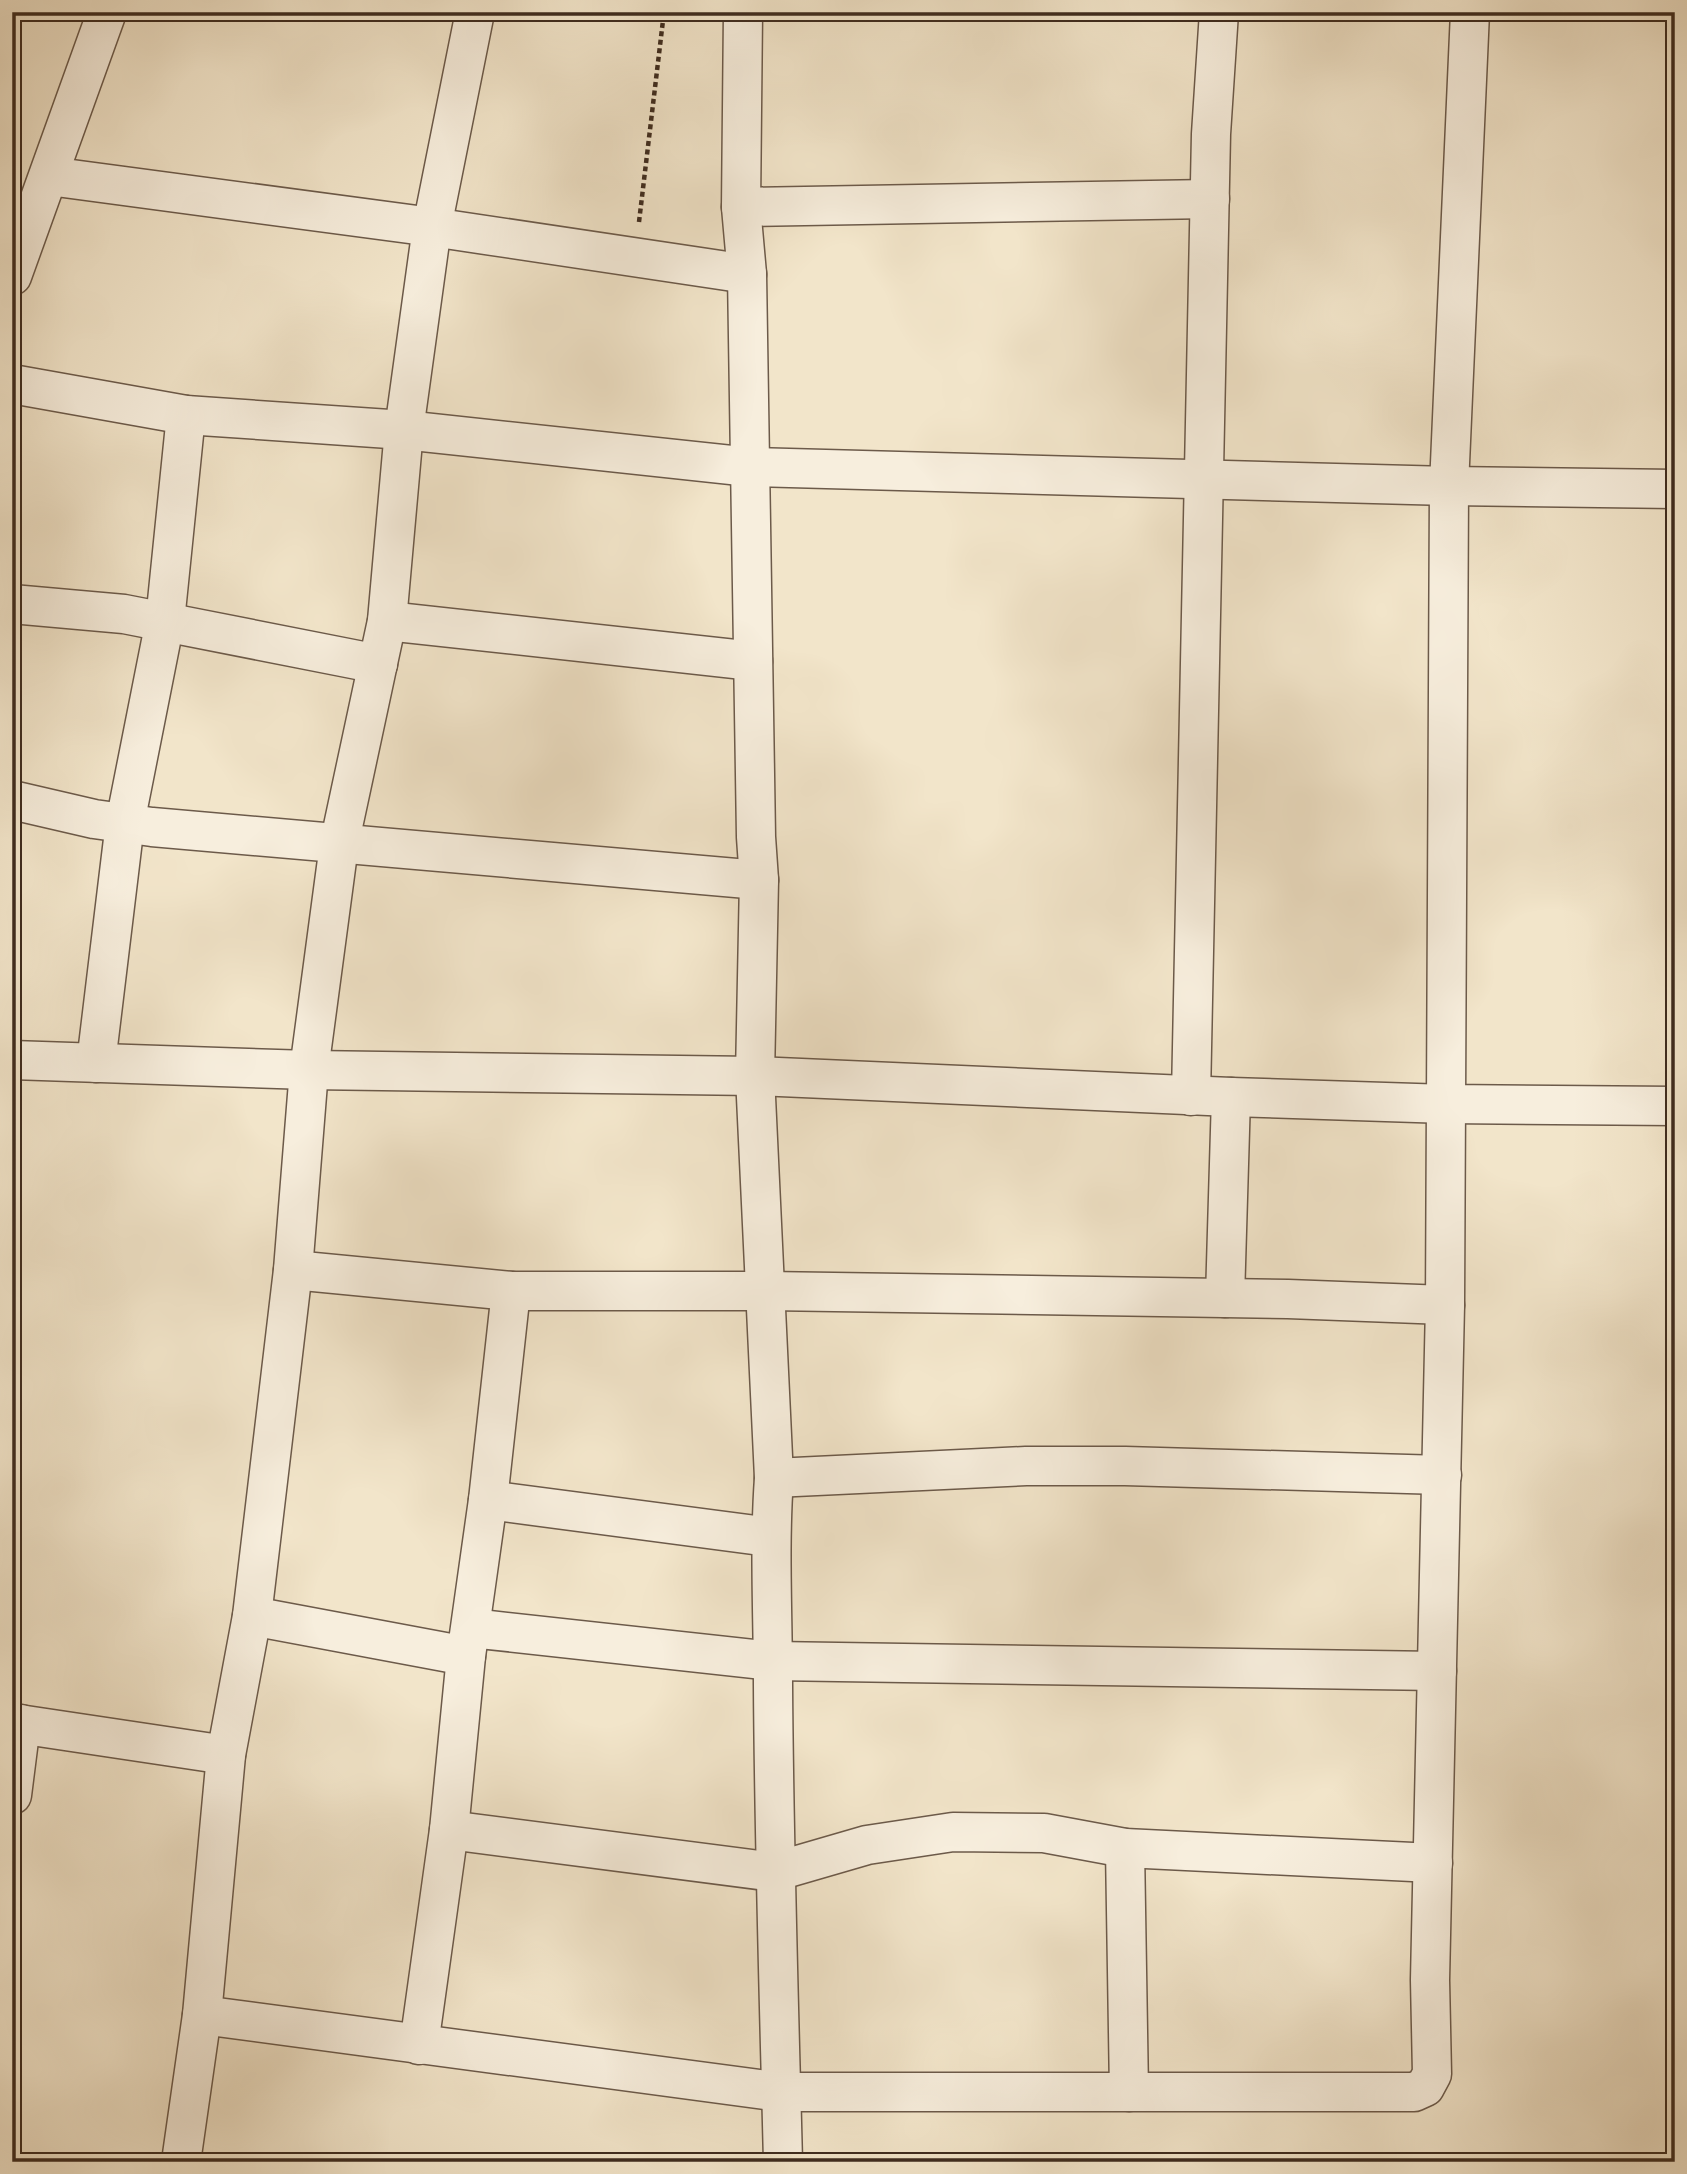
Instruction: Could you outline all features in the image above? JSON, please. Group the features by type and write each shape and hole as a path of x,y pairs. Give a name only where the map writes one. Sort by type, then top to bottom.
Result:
{"street":[{"path":"16,256 49,176 107,12"},
{"path":"181,2162 202,2015 226,1755 251,1616 293,1270 309,1070 339,845 387,621 404,430 432,227 475,12"},
{"path":"743,12 741,207 747,274 756,837 759,880 755,1076 774,1478 770,1537 774,1872 783,2162"},
{"path":"1191,1096 1212,98 1219,12"},
{"path":"202,2015 781,2092 1414,2092 1425,2087 1432,2074 1430,1980 1445,1305 1449,486 1470,12"},
{"path":"49,176 432,227 747,274"},
{"path":"741,207 1210,199"},
{"path":"12,384 186,415 404,430 750,467 1204,477 1449,486 1675,489"},
{"path":"96,1063 125,823 165,621 186,415"},
{"path":"12,604 124,614 378,664"},
{"path":"387,621 753,661"},
{"path":"12,800 94,819 125,823 339,845 759,880"},
{"path":"12,1060 309,1070 755,1076 1191,1096 1447,1104 1675,1106"},
{"path":"1224,1298 1231,1097"},
{"path":"293,1270 511,1292 767,1291 1224,1298 1445,1305"},
{"path":"419,2045 449,1830 511,1292"},
{"path":"774,1478 1026,1466 1125,1466 1442,1475"},
{"path":"488,1500 770,1537"},
{"path":"251,1616 469,1642 773,1661 1437,1671"},
{"path":"12,1795 17,1724 226,1755"},
{"path":"449,1830 774,1872 867,1845 953,1832 1044,1833 1125,1848 1433,1863"},
{"path":"1125,1848 1129,2092"}],"path":[{"path":"635,257 664,12"}]}
